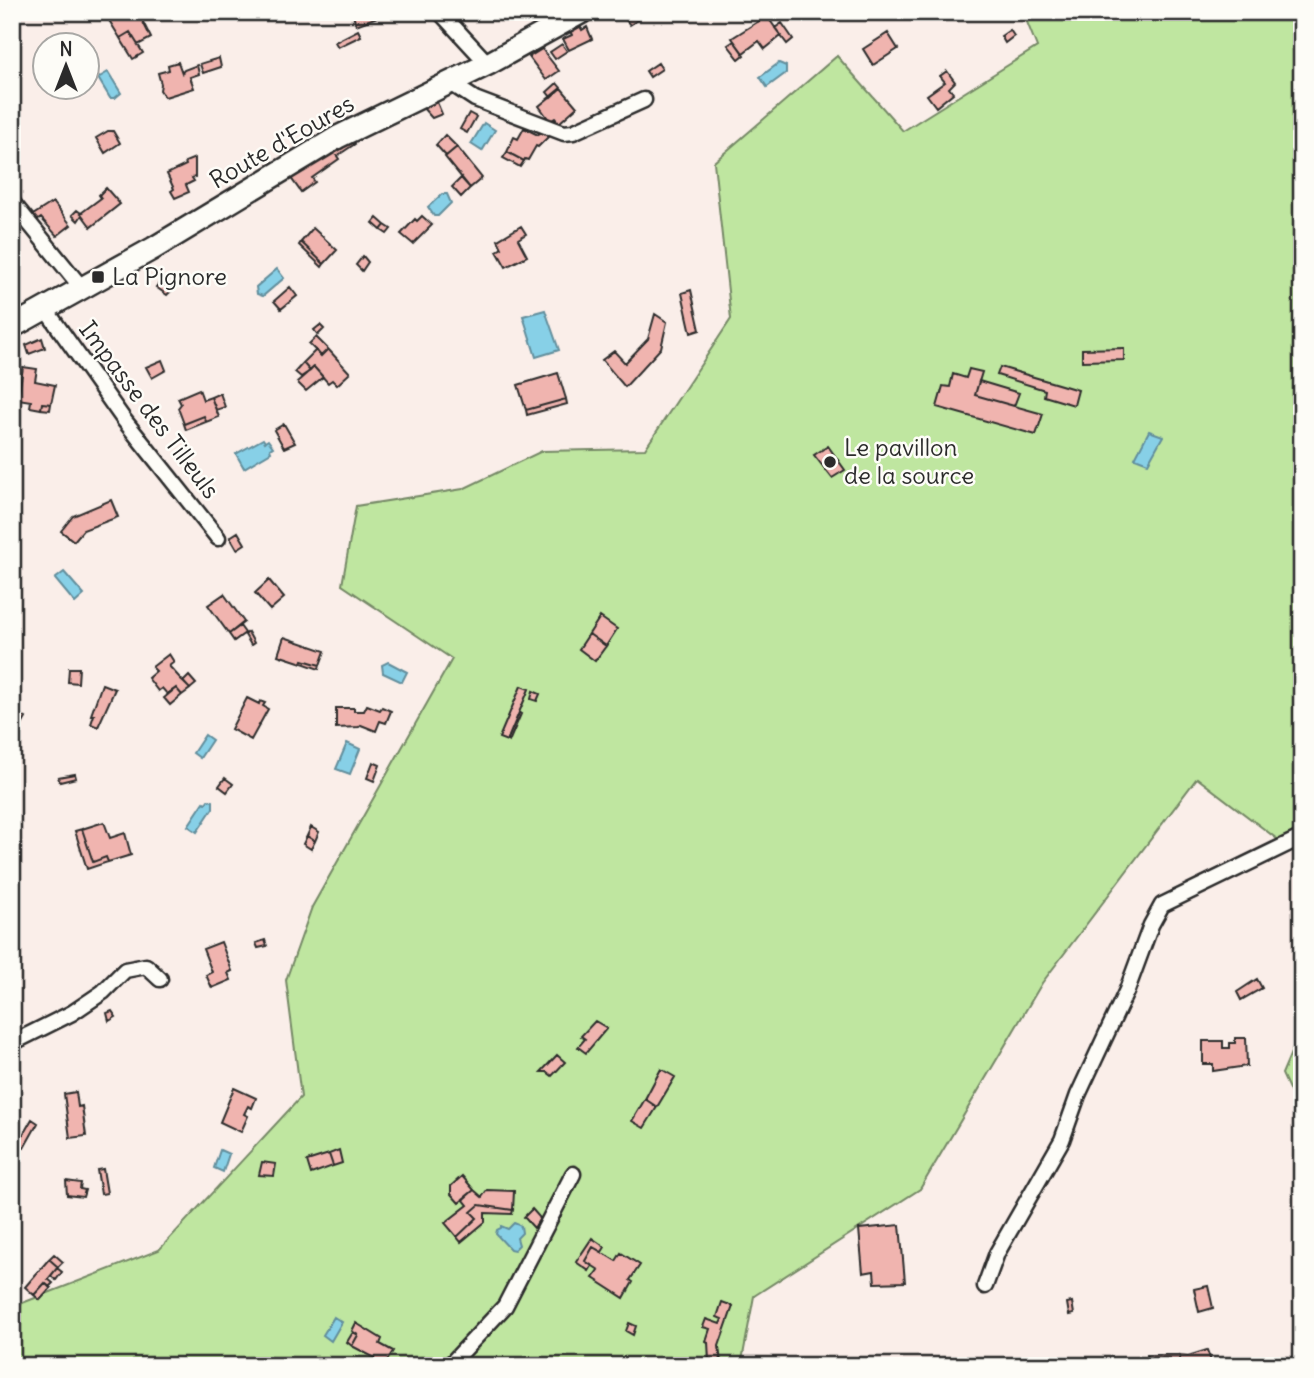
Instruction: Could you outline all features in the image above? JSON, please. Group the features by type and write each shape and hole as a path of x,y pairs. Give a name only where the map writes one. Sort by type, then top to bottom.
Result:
{"street":[{"path":"440,12 488,64"},
{"name":"Route d'Eoures","path":"12,327 154,248 338,137 488,64 582,12"},
{"path":"449,82 475,99 564,133 573,132 644,100"},
{"path":"12,202 81,287"},
{"name":"Impasse des Tilleuls","path":"44,307 124,420 218,538"},
{"path":"985,1286 997,1254 1062,1140 1078,1095 1127,990 1151,925 1162,905 1302,837"},
{"path":"12,1043 72,1013 103,992 125,970 146,966 160,979"},
{"path":"449,1366 505,1306 573,1174"}],"green space":[{"path":"1023,12 1302,12 1302,858 1197,778 1042,983 920,1189 754,1296 741,1366 12,1366 12,1307 159,1250 301,1097 286,980 312,907 452,659 342,585 356,506 463,489 542,451 645,449 731,319 714,162 837,56 903,131 1037,47"},
{"path":"1302,1027 1302,1117 1282,1074"}],"water":[{"path":"779,63 786,66 786,73 767,87 760,77"},
{"path":"108,72 121,93 115,98 110,98 102,85 102,76"},
{"path":"484,123 495,130 482,151 471,144"},
{"path":"442,194 447,194 451,203 438,216 434,216 428,207"},
{"path":"277,269 284,278 263,296 257,294 256,287"},
{"path":"545,310 559,350 536,357 523,316"},
{"path":"1149,431 1163,436 1148,463 1135,458"},
{"path":"263,439 265,442 268,440 273,447 271,452 244,468 236,454"},
{"path":"64,572 84,595 75,603 55,579"},
{"path":"388,662 407,672 402,682 383,673 382,665"},
{"path":"205,735 212,740 200,758 193,753"},
{"path":"347,743 360,749 350,774 336,769"},
{"path":"208,800 213,801 213,808 197,832 188,826"},
{"path":"220,1150 229,1154 223,1172 214,1168"},
{"path":"514,1223 521,1226 522,1233 517,1238 519,1245 514,1250 496,1234 501,1226 508,1229"},
{"path":"334,1317 342,1322 331,1341 323,1335"}],"building":[{"path":"115,12 138,12 151,38 138,45 130,32 120,38 107,17"},
{"path":"253,12 237,20 234,14"},
{"path":"352,12 391,12 356,25"},
{"path":"391,12 410,12 393,18"},
{"path":"636,14 639,19 630,25 626,20"},
{"path":"767,16 781,36 765,49 759,41 743,53 732,38"},
{"path":"782,23 793,39 787,44 775,28"},
{"path":"580,26 582,30 587,27 592,39 569,50 563,39 572,35 570,31"},
{"path":"358,30 361,36 338,47 335,42"},
{"path":"1010,30 1014,36 1005,43 1001,36"},
{"path":"130,32 143,53 133,59 120,38"},
{"path":"888,33 898,49 873,65 863,49"},
{"path":"734,41 744,55 739,59 728,45"},
{"path":"562,44 567,51 555,59 550,52"},
{"path":"542,49 559,71 546,80 529,57"},
{"path":"219,58 221,67 203,73 200,64"},
{"path":"178,62 182,73 197,65 199,74 190,77 194,88 165,97 160,90 158,73 169,70 168,65"},
{"path":"658,63 662,69 650,77 646,71"},
{"path":"947,71 955,82 949,88 953,93 936,107 927,95 945,82 940,76"},
{"path":"557,83 561,88 551,97 547,92"},
{"path":"561,88 577,107 559,123 555,118 550,121 539,106"},
{"path":"436,100 442,114 432,118 422,107"},
{"path":"469,113 476,117 467,133 460,129"},
{"path":"524,128 538,135 541,131 550,135 536,146 528,160 524,161 507,152 514,137 518,139"},
{"path":"113,131 120,143 105,153 96,138"},
{"path":"445,135 457,147 446,156 436,145"},
{"path":"352,138 355,144 312,178 315,182 301,192 288,174"},
{"path":"457,147 482,178 470,188 445,157"},
{"path":"507,152 524,161 520,167 503,158"},
{"path":"195,158 195,177 192,178 194,181 186,185 189,192 175,198 167,174"},
{"path":"461,178 470,188 461,197 452,187"},
{"path":"106,188 120,204 91,227 82,215 78,221 72,215 77,210 81,213 101,198 99,195"},
{"path":"53,202 71,225 57,236 41,218 35,222 30,217"},
{"path":"422,216 432,225 413,244 401,234 415,219 417,221"},
{"path":"377,218 385,225 381,230 373,223"},
{"path":"385,225 391,229 387,234 381,230"},
{"path":"521,226 526,234 518,239 527,256 506,267 497,251 502,248 498,240"},
{"path":"313,228 337,250 324,264 301,242"},
{"path":"301,242 324,264 322,267 299,245"},
{"path":"363,256 368,262 362,271 356,265"},
{"path":"161,281 172,290 167,295 156,287"},
{"path":"290,287 297,296 281,309 274,301"},
{"path":"691,290 700,330 691,333 682,293"},
{"path":"655,314 667,322 661,348 625,387 602,360 614,351 625,363 648,339"},
{"path":"320,325 324,329 318,335 314,330"},
{"path":"316,337 328,349 321,356 309,344"},
{"path":"42,338 45,348 29,354 26,345"},
{"path":"1124,348 1124,360 1082,361 1082,349"},
{"path":"328,349 350,373 337,385 332,380 328,383 314,367 310,371 303,363 316,350 321,356"},
{"path":"162,360 166,370 152,378 146,367"},
{"path":"303,363 310,371 301,377 295,372"},
{"path":"23,367 37,369 35,381 55,385 51,404 42,403 41,409 30,407 31,401 18,399"},
{"path":"314,367 323,377 306,391 297,382"},
{"path":"1000,367 1078,390 1074,405 1044,396 1045,390 997,375"},
{"path":"969,369 982,372 975,395 1043,414 1036,435 937,407 943,386 950,387 953,374 966,378"},
{"path":"558,373 566,399 526,410 518,385"},
{"path":"979,381 1019,393 1014,406 975,395"},
{"path":"199,389 203,400 211,397 219,417 206,422 204,416 184,424 178,408 181,404 178,398"},
{"path":"220,393 225,407 216,410 211,397"},
{"path":"566,399 567,404 527,415 526,410"},
{"path":"42,403 51,404 50,410 41,409"},
{"path":"204,416 206,422 186,430 184,424"},
{"path":"284,424 295,443 284,448 274,430"},
{"name":"Le pavillon de la source","path":"828,446 845,470 832,478 814,455"},
{"path":"111,500 118,517 83,530 74,541 61,531 73,516"},
{"path":"238,532 245,544 237,549 230,537"},
{"path":"269,580 284,598 270,610 255,593"},
{"path":"224,594 244,622 229,634 208,605"},
{"path":"600,617 617,629 606,646 589,634"},
{"path":"240,626 245,633 234,641 229,634"},
{"path":"248,632 254,643 251,645 245,635"},
{"path":"589,634 606,646 595,661 579,649"},
{"path":"284,637 325,651 320,665 303,660 302,663 278,655"},
{"path":"169,654 174,662 169,666 190,689 182,695 176,688 167,694 162,688 158,691 148,678 156,671 152,667"},
{"path":"303,660 320,665 319,669 302,663"},
{"path":"69,668 79,668 78,683 68,682"},
{"path":"189,676 196,684 190,689 183,682"},
{"path":"102,684 115,689 98,727 91,724 94,715 91,715"},
{"path":"521,686 529,689 507,741 499,738"},
{"path":"176,688 182,695 170,705 164,698"},
{"path":"533,691 540,694 537,701 531,699"},
{"path":"247,698 259,704 260,701 265,703 263,706 268,709 251,740 231,729"},
{"path":"367,705 391,711 386,723 380,721 376,731 361,725 336,728 336,708 364,711"},
{"path":"14,711 26,718 12,743 12,713"},
{"path":"519,713 521,714 509,742 507,741"},
{"path":"373,762 380,765 374,781 367,778"},
{"path":"75,774 76,778 60,782 58,777"},
{"path":"225,778 233,784 227,792 219,786"},
{"path":"104,822 110,838 125,833 131,855 108,862 106,857 93,862 82,829"},
{"path":"311,827 319,832 315,841 307,836"},
{"path":"82,829 93,862 106,857 108,862 87,869 75,831"},
{"path":"307,836 315,841 311,849 303,844"},
{"path":"265,940 267,946 258,948 256,943"},
{"path":"221,942 232,971 228,973 231,980 212,988 206,975 212,972 203,949"},
{"path":"1257,979 1262,988 1241,1000 1237,992"},
{"path":"112,1011 116,1017 109,1021 107,1013"},
{"path":"595,1021 607,1028 586,1053 578,1047 585,1039 581,1036"},
{"path":"1235,1038 1246,1038 1247,1066 1213,1071 1213,1064 1203,1064 1203,1041 1223,1041 1223,1048 1230,1048 1230,1043 1235,1043"},
{"path":"557,1055 565,1062 552,1076 541,1072"},
{"path":"661,1069 675,1077 657,1107 645,1099"},
{"path":"234,1088 256,1098 252,1108 248,1106 244,1114 248,1116 241,1132 220,1122"},
{"path":"76,1092 78,1107 82,1106 86,1136 70,1138 64,1094"},
{"path":"645,1099 657,1107 644,1128 632,1121"},
{"path":"32,1119 38,1123 24,1148 17,1145"},
{"path":"339,1150 342,1163 333,1166 329,1154"},
{"path":"329,1154 333,1166 311,1174 307,1161"},
{"path":"262,1162 276,1164 274,1176 259,1175"},
{"path":"103,1169 107,1193 101,1194 97,1170"},
{"path":"462,1176 474,1190 459,1203 451,1194 451,1186"},
{"path":"66,1181 81,1183 80,1189 85,1190 83,1197 67,1195"},
{"path":"474,1190 482,1197 487,1190 514,1191 513,1210 479,1205 471,1212 477,1218 457,1237 445,1223 468,1205 463,1199"},
{"path":"479,1205 513,1210 512,1214 485,1213 485,1222 461,1242 457,1237 477,1218 471,1212"},
{"path":"532,1209 540,1218 534,1228 524,1217"},
{"path":"900,1225 905,1282 875,1283 874,1271 863,1273 859,1229"},
{"path":"592,1238 605,1247 602,1252 593,1247 585,1261 592,1266 589,1271 576,1262"},
{"path":"593,1247 616,1261 621,1253 640,1265 630,1280 633,1282 624,1298 593,1278 599,1270 585,1261"},
{"path":"54,1254 63,1262 58,1267 49,1259"},
{"path":"49,1259 58,1267 48,1279 53,1283 49,1287 45,1283 34,1295 25,1287"},
{"path":"57,1268 62,1272 56,1280 51,1276"},
{"path":"45,1283 51,1288 40,1300 34,1295"},
{"path":"1208,1286 1213,1308 1199,1312 1194,1289"},
{"path":"722,1302 733,1306 719,1346 721,1363 709,1361 706,1341 710,1329 703,1327 706,1319 720,1324 722,1319 717,1317"},
{"path":"1072,1302 1074,1314 1069,1315 1067,1303"},
{"path":"356,1323 382,1339 380,1344 393,1351 384,1366 372,1364 375,1358 352,1346 358,1335 352,1331"},
{"path":"629,1323 636,1326 633,1335 626,1331"},
{"path":"353,1332 358,1335 352,1346 347,1342"},
{"path":"1207,1350 1211,1361 1204,1364 1205,1366 1180,1366 1180,1355 1188,1356"},
{"path":"1147,1355 1180,1355 1180,1366 1133,1366 1147,1362"}],"place":[{"name":"La Pignore","path":"98,277"},
{"name":"Le pavillon de la source","path":"830,462"}]}
